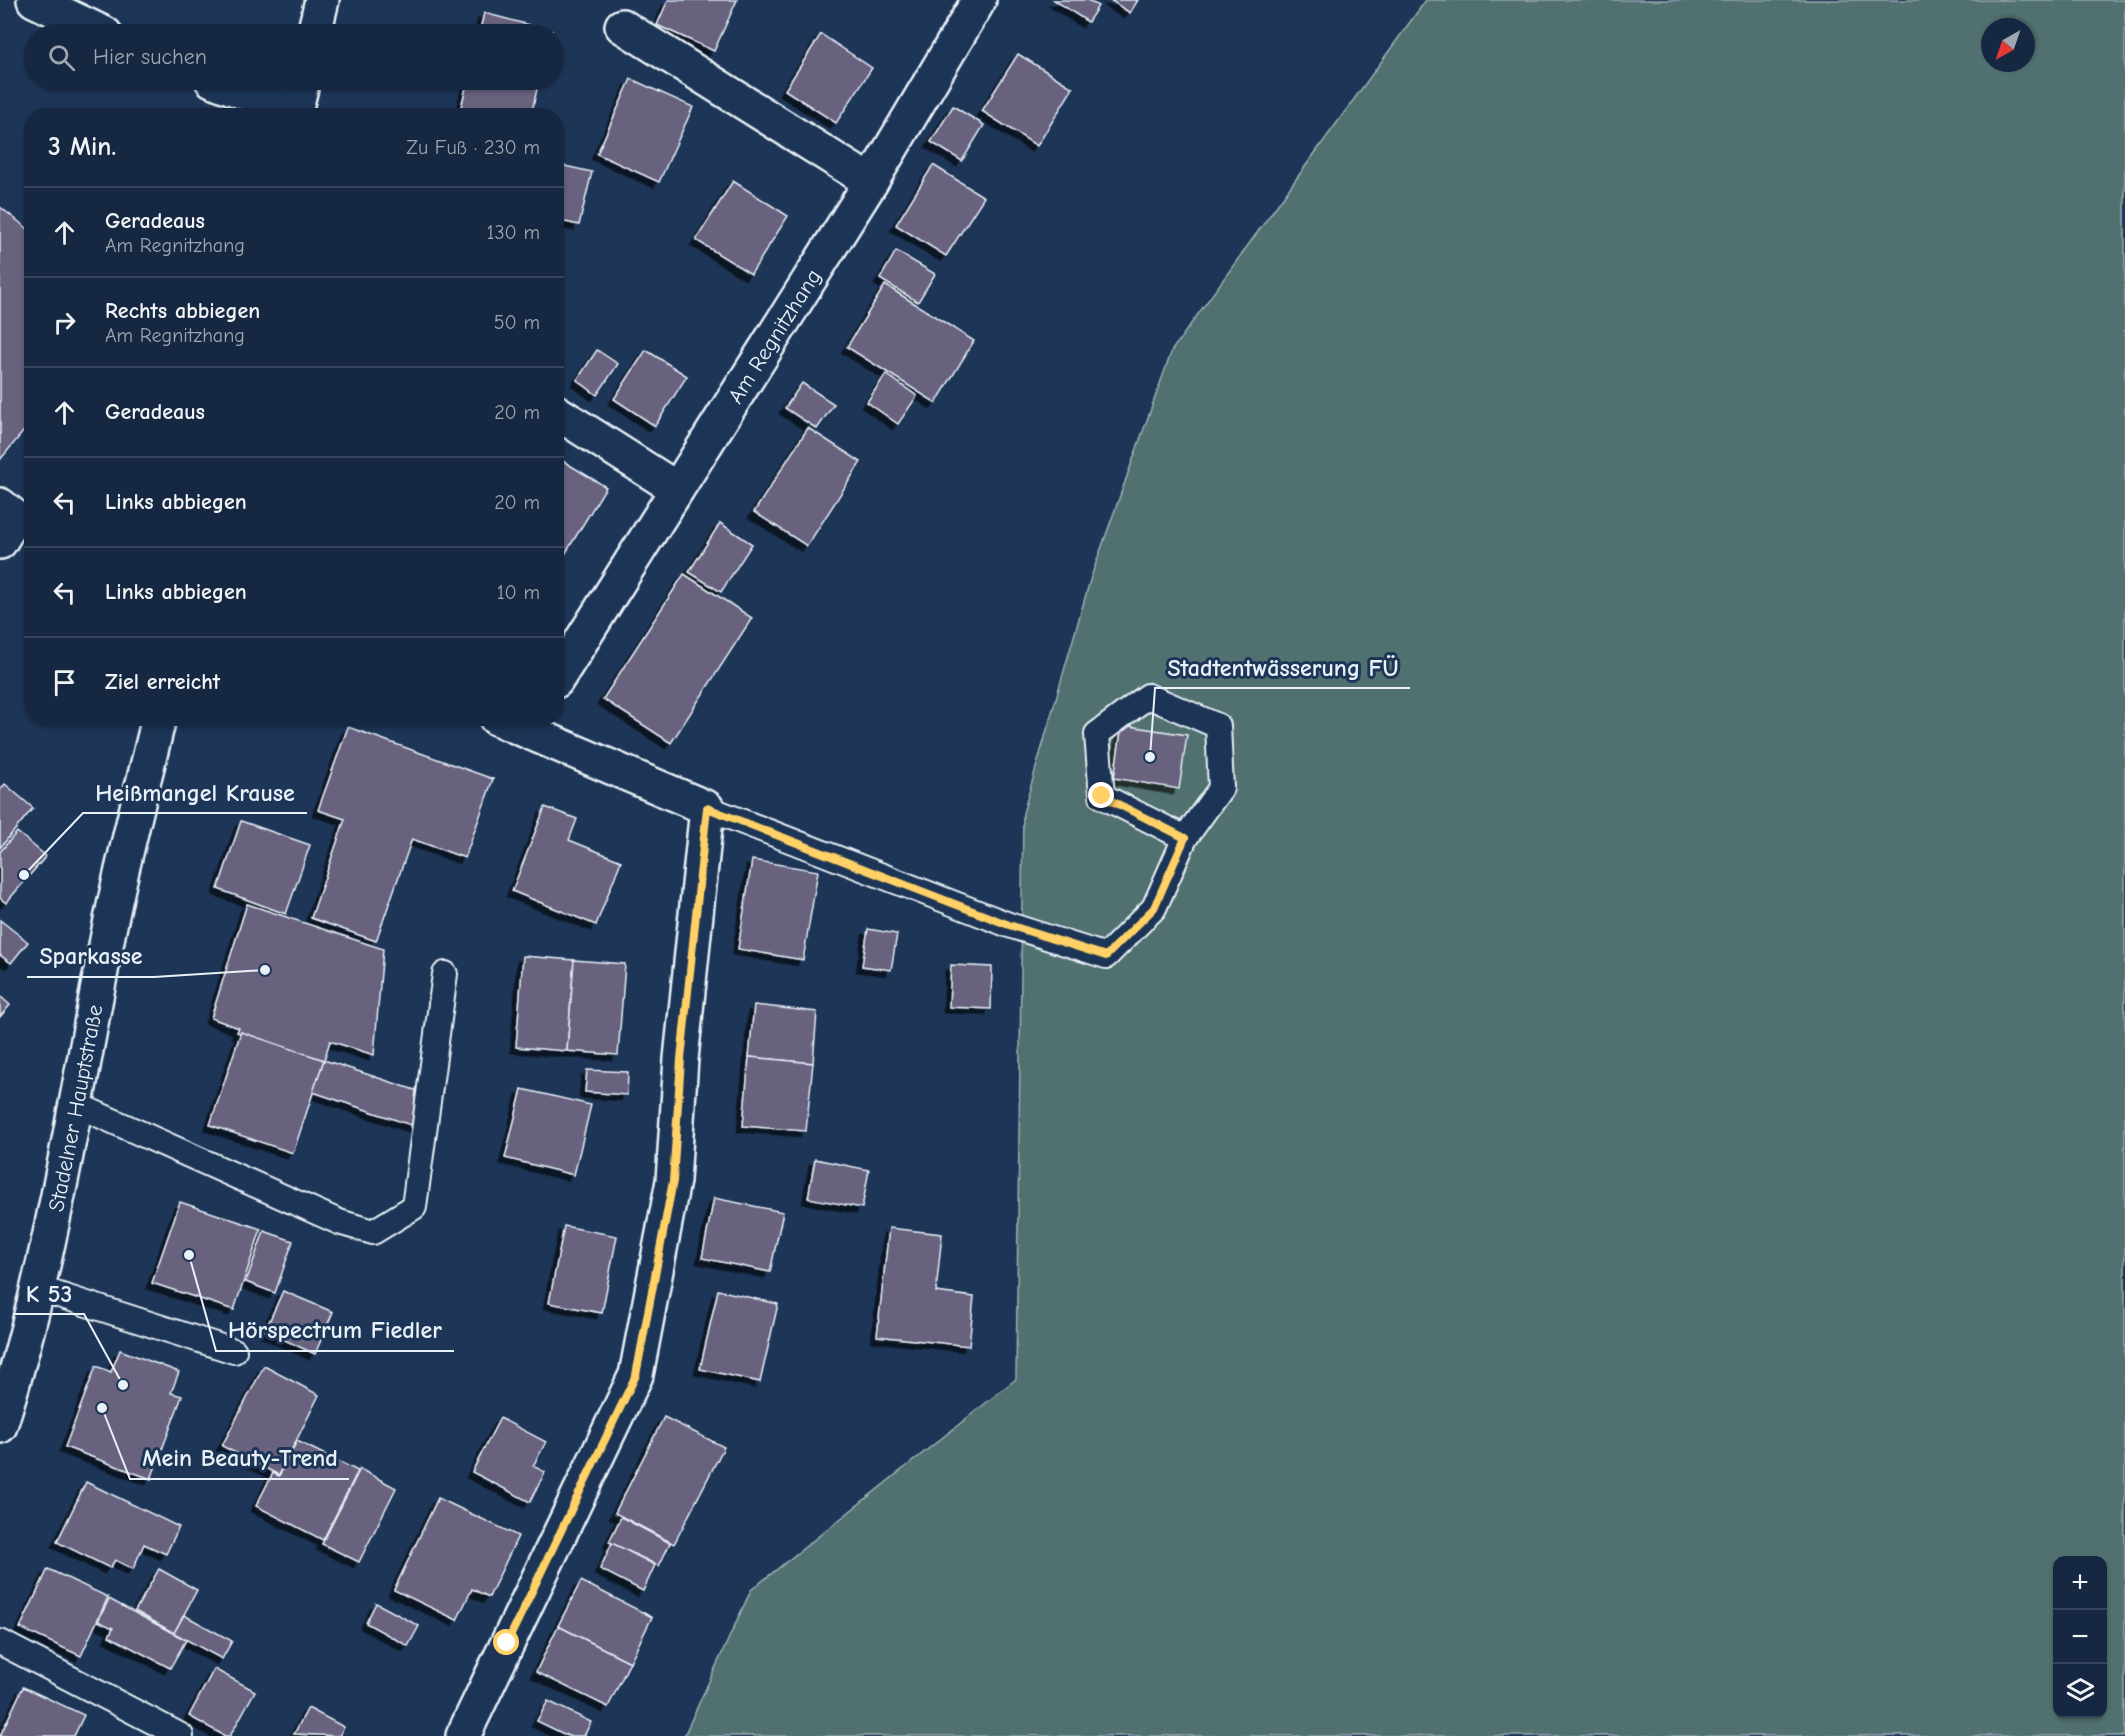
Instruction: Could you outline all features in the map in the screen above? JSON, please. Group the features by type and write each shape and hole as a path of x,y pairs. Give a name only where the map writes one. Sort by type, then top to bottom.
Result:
{"street":[{"path":"34,0 84,24"},
{"path":"316,24 322,0"},
{"name":"Am Regnitzhang","path":"564,668 871,182 980,0"},
{"path":"622,26 871,182"},
{"path":"236,90 280,108"},
{"path":"296,108 301,90"},
{"path":"564,417 677,489"},
{"path":"0,505 15,517 0,542"},
{"name":"Stadelner Hauptstraße","path":"0,1426 21,1362 77,1105 109,929 157,726"},
{"path":"463,1736 636,1375 673,1181 681,1059 707,808 531,726"}],"lane":[{"path":"707,808 1009,925 1106,956 1154,908 1185,838 1221,788 1218,726 1148,696 1097,734 1102,796 1185,838"},
{"path":"77,1105 339,1222 373,1232 414,1207 445,974"},
{"path":"37,1288 234,1352"},
{"path":"0,1642 181,1736"}],"green space":[{"path":"1426,0 2125,0 2125,1736 684,1736 751,1590 1016,1379 1023,813 1091,577 1172,350"}],"building":[{"path":"668,0 737,0 714,51 657,25"},
{"path":"1054,0 1088,0 1098,6 1088,22"},
{"path":"1110,0 1138,0 1130,13"},
{"path":"484,13 526,24 481,24"},
{"path":"821,34 872,68 836,123 785,90"},
{"path":"1018,54 1073,88 1037,146 982,111"},
{"path":"631,79 693,107 659,182 597,154"},
{"path":"465,90 537,90 533,108 461,108"},
{"path":"953,106 984,125 962,161 931,142"},
{"path":"933,165 984,197 946,256 896,225"},
{"path":"564,166 592,172 579,225 564,222"},
{"path":"733,181 788,216 751,274 696,240"},
{"path":"0,207 24,226 24,431 0,460"},
{"path":"896,251 935,274 918,302 880,279"},
{"path":"885,285 974,341 936,403 847,347"},
{"path":"597,350 618,364 597,395 577,380"},
{"path":"646,350 687,376 655,426 614,399"},
{"path":"886,374 917,396 898,424 867,402"},
{"path":"802,383 834,404 817,429 785,408"},
{"path":"808,428 861,462 807,546 754,512"},
{"path":"564,462 606,487 564,556"},
{"path":"720,523 752,544 721,592 689,572"},
{"path":"684,574 752,618 671,743 603,699"},
{"path":"1122,725 1187,735 1179,789 1114,778"},
{"path":"348,727 493,779 465,858 412,839 376,941 311,918 345,819 318,810"},
{"path":"5,784 33,808 0,848 0,790"},
{"path":"545,807 577,819 569,840 621,861 596,925 512,891"},
{"path":"241,821 310,845 286,914 218,889"},
{"path":"17,832 46,856 6,903 0,898 0,852"},
{"path":"752,860 818,871 803,960 738,949"},
{"path":"247,904 383,949 374,1055 330,1041 324,1060 237,1032 239,1028 211,1018"},
{"path":"0,920 28,942 11,963 0,955"},
{"path":"868,929 897,934 891,970 862,966"},
{"path":"523,956 574,960 567,1051 516,1047"},
{"path":"574,960 625,964 618,1055 567,1051"},
{"path":"951,965 992,967 991,1009 949,1007"},
{"path":"0,996 10,1005 0,1017"},
{"path":"754,1005 817,1012 813,1063 749,1057"},
{"path":"241,1032 324,1060 293,1153 210,1125"},
{"path":"749,1057 813,1063 806,1131 743,1126"},
{"path":"324,1060 424,1093 414,1126 313,1092"},
{"path":"587,1070 628,1072 627,1095 585,1092"},
{"path":"522,1089 591,1105 574,1175 505,1158"},
{"path":"815,1159 869,1170 862,1208 808,1198"},
{"path":"714,1198 783,1212 770,1272 702,1258"},
{"path":"180,1202 261,1229 234,1310 152,1283"},
{"path":"564,1226 617,1236 602,1313 549,1303"},
{"path":"889,1228 942,1234 936,1292 974,1297 969,1346 877,1336"},
{"path":"264,1231 293,1241 275,1293 246,1282"},
{"path":"718,1290 778,1304 760,1382 700,1369"},
{"path":"283,1291 333,1312 315,1354 265,1331"},
{"path":"120,1350 179,1372 171,1393 182,1396 151,1479 65,1447 96,1366 111,1372"},
{"path":"264,1366 319,1395 279,1475 222,1446"},
{"path":"664,1417 724,1447 674,1544 615,1513"},
{"path":"500,1418 546,1442 533,1466 545,1472 530,1502 472,1472"},
{"path":"297,1441 358,1471 323,1540 256,1506 273,1473 279,1476"},
{"path":"360,1469 396,1488 359,1562 322,1544"},
{"path":"86,1482 179,1527 166,1554 144,1544 133,1569 115,1560 110,1568 57,1542"},
{"path":"438,1498 518,1536 489,1597 472,1589 457,1620 394,1590"},
{"path":"621,1517 670,1543 659,1566 609,1542"},
{"path":"612,1543 655,1565 643,1591 600,1569"},
{"path":"48,1569 108,1597 81,1656 20,1628"},
{"path":"159,1569 197,1590 174,1633 135,1611"},
{"path":"581,1581 652,1617 630,1662 558,1626"},
{"path":"109,1599 186,1640 170,1668 109,1636 113,1628 98,1621"},
{"path":"376,1603 419,1626 408,1646 366,1623"},
{"path":"184,1615 232,1641 222,1659 174,1633"},
{"path":"558,1626 630,1662 608,1707 536,1672"},
{"path":"214,1669 255,1691 230,1736 225,1736 189,1716"},
{"path":"23,1687 84,1715 74,1736 0,1736"},
{"path":"548,1701 591,1722 584,1736 568,1736 537,1721"},
{"path":"308,1708 344,1727 339,1736 294,1734"}],"place":[{"name":"Stadtentwässerung FÜ","path":"1150,757"},
{"name":"Heißmangel Krause","path":"24,875"},
{"name":"Sparkasse","path":"265,970"},
{"name":"Hörspectrum Fiedler","path":"189,1255"},
{"name":"K 53","path":"123,1385"},
{"name":"Mein Beauty-Trend","path":"102,1408"}],"route":[{"path":"507,1643 636,1375 673,1181 681,1059 707,808 1009,925 1106,956 1154,908 1185,838 1102,796"}]}
